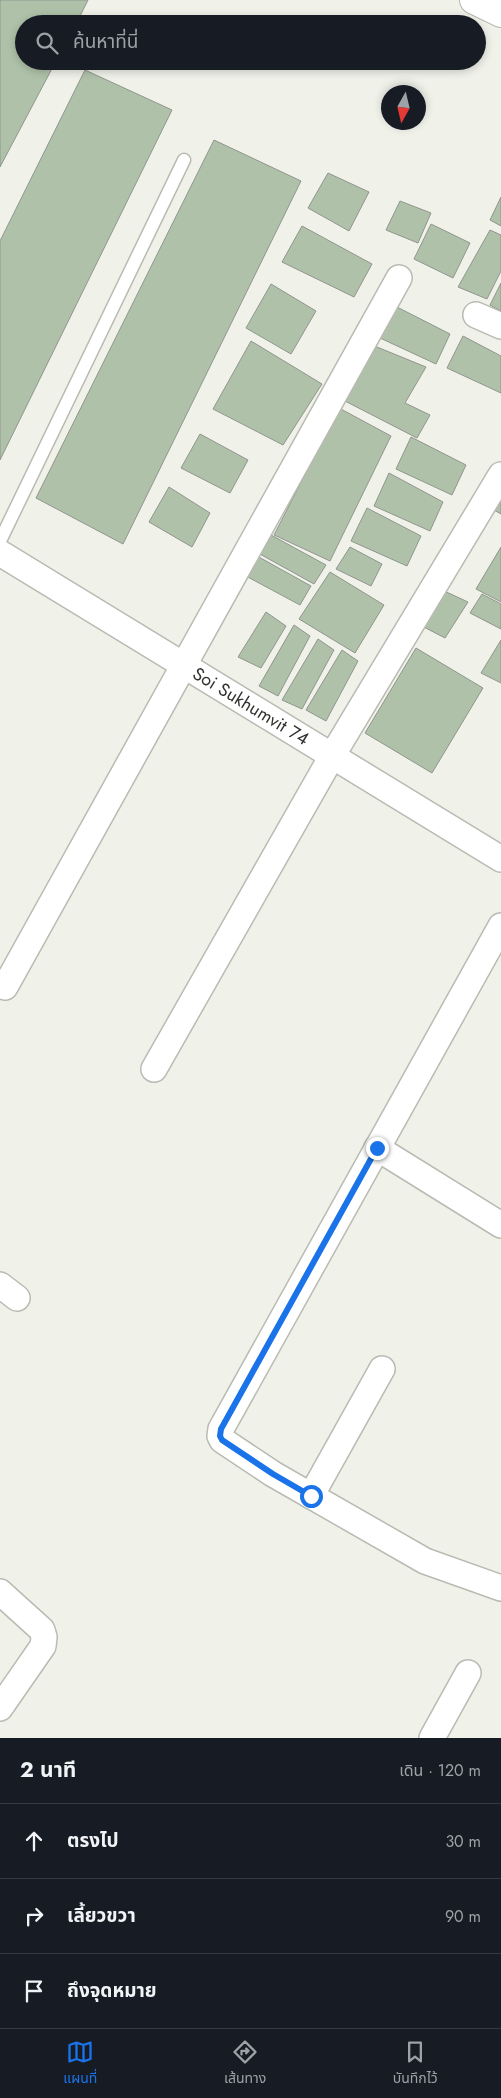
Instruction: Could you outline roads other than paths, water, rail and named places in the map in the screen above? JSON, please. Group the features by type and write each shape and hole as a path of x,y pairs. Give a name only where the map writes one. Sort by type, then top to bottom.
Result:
{"street":[{"path":"474,0 501,13"},
{"path":"5,987 399,278"},
{"path":"476,315 501,326"},
{"path":"154,1069 332,756 501,475"},
{"name":"Soi Sukhumvit 74","path":"0,553 501,859"},
{"path":"501,926 221,1429 220,1436 222,1440 273,1474 425,1561 501,1588"},
{"path":"377,1148 501,1224"},
{"path":"311,1496 382,1368"},
{"path":"0,1592 42,1630 44,1637 43,1646 0,1708"},
{"path":"432,1738 468,1673"}],"lane":[{"path":"0,542 184,160"}]}
